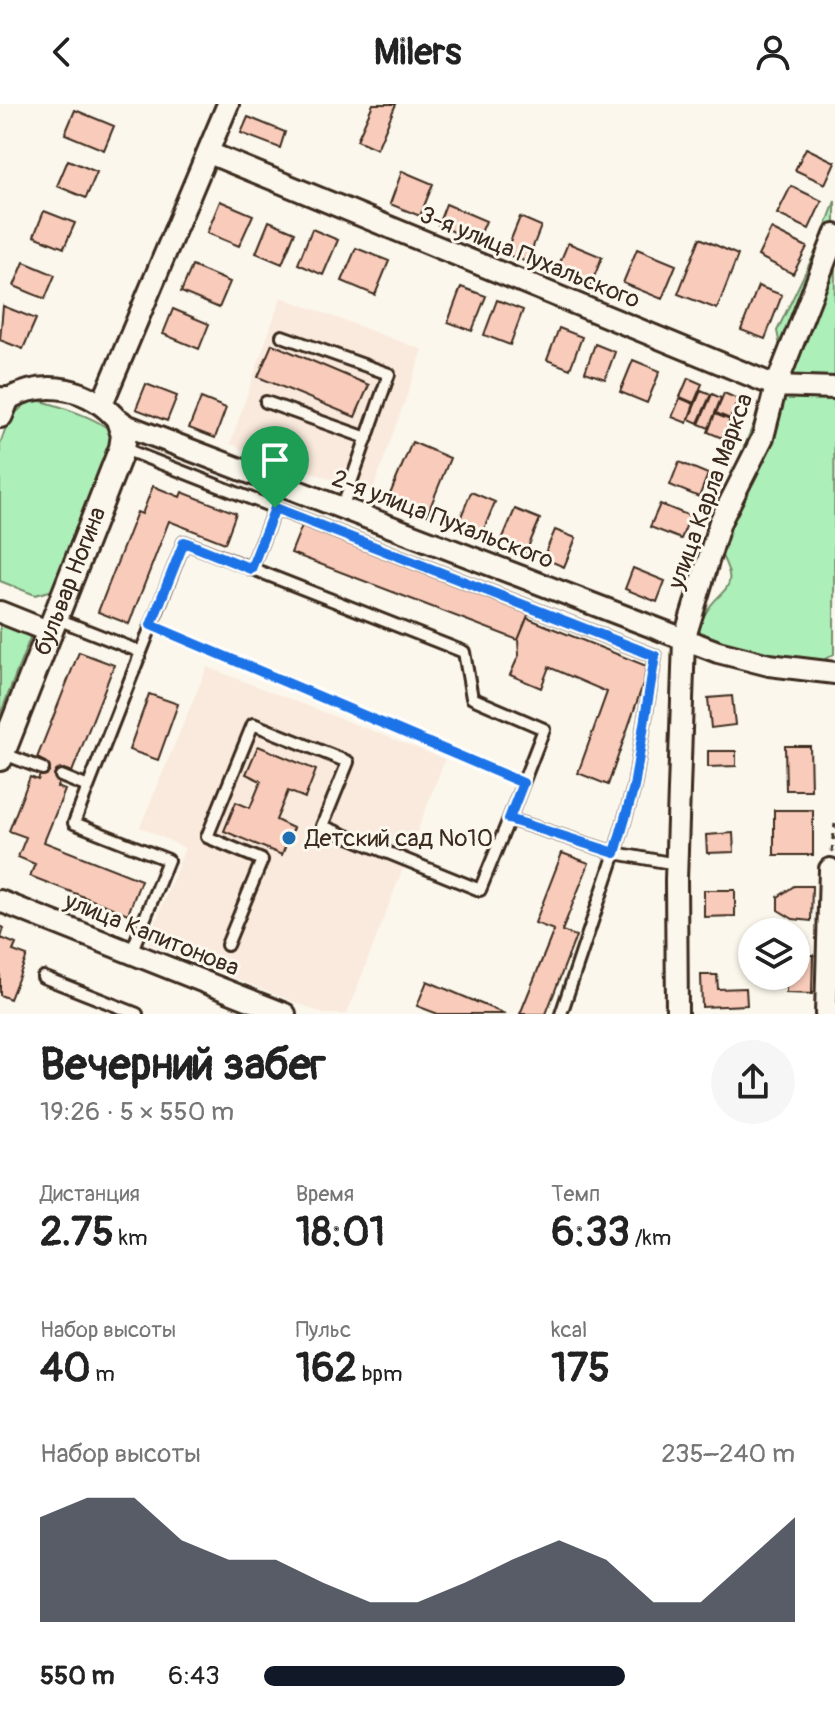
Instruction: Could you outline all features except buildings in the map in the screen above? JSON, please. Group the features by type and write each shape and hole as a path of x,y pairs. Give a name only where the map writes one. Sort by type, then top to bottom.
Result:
{"street":[{"path":"102,404 228,104"},
{"name":"3-я улица Пухальского","path":"209,153 776,386 835,388"},
{"name":"улица Карла Маркса","path":"677,1014 676,864 684,640 720,522 763,437 776,386 835,235"},
{"name":"2-я улица Пухальского","path":"2,405 33,389 54,387 76,391 102,404 120,423 684,640 769,665 835,673"},
{"path":"120,423 124,435 122,448"},
{"name":"бульвар Ногина","path":"1,756 122,448"},
{"path":"0,612 52,625"},
{"path":"826,1014 830,869"},
{"name":"улица Капитонова","path":"0,901 285,1014"}],"lane":[{"path":"282,336 389,374 342,508"},
{"path":"266,402 367,438"},
{"path":"122,448 655,656 634,787 561,1014"},
{"path":"251,569 275,508"},
{"path":"131,953 168,860 74,823 184,542 464,652 472,698 544,729 480,890 322,826 348,762 253,724 207,837 262,860 227,945"},
{"path":"52,625 141,652"},
{"path":"1,756 43,769"},
{"path":"61,776 88,787"},
{"path":"509,819 615,853 676,864"},
{"path":"43,977 137,1014"}],"path":[{"path":"151,625 523,783"},
{"path":"830,869 835,824"}],"shaded area":[{"path":"281,297 423,350 372,493 230,444"},
{"name":"Детский сад №10","path":"207,667 445,759 347,1014 324,1014 147,943 185,848 140,827"}],"green space":[{"path":"835,201 834,654 816,664 790,661 707,641 698,631 705,614 729,581 728,570 708,532 766,395 781,350 777,331 821,240"},
{"path":"31,399 102,424 111,434 115,453 57,589 35,595 0,581 0,444 9,419"},
{"path":"0,612 29,626 30,638 0,715"}],"place":[{"name":"Детский сад №10","path":"289,838"}],"route":[{"path":"275,508 655,656 634,787 615,853 509,819 523,783 151,625 184,542 251,569 275,508"}]}
